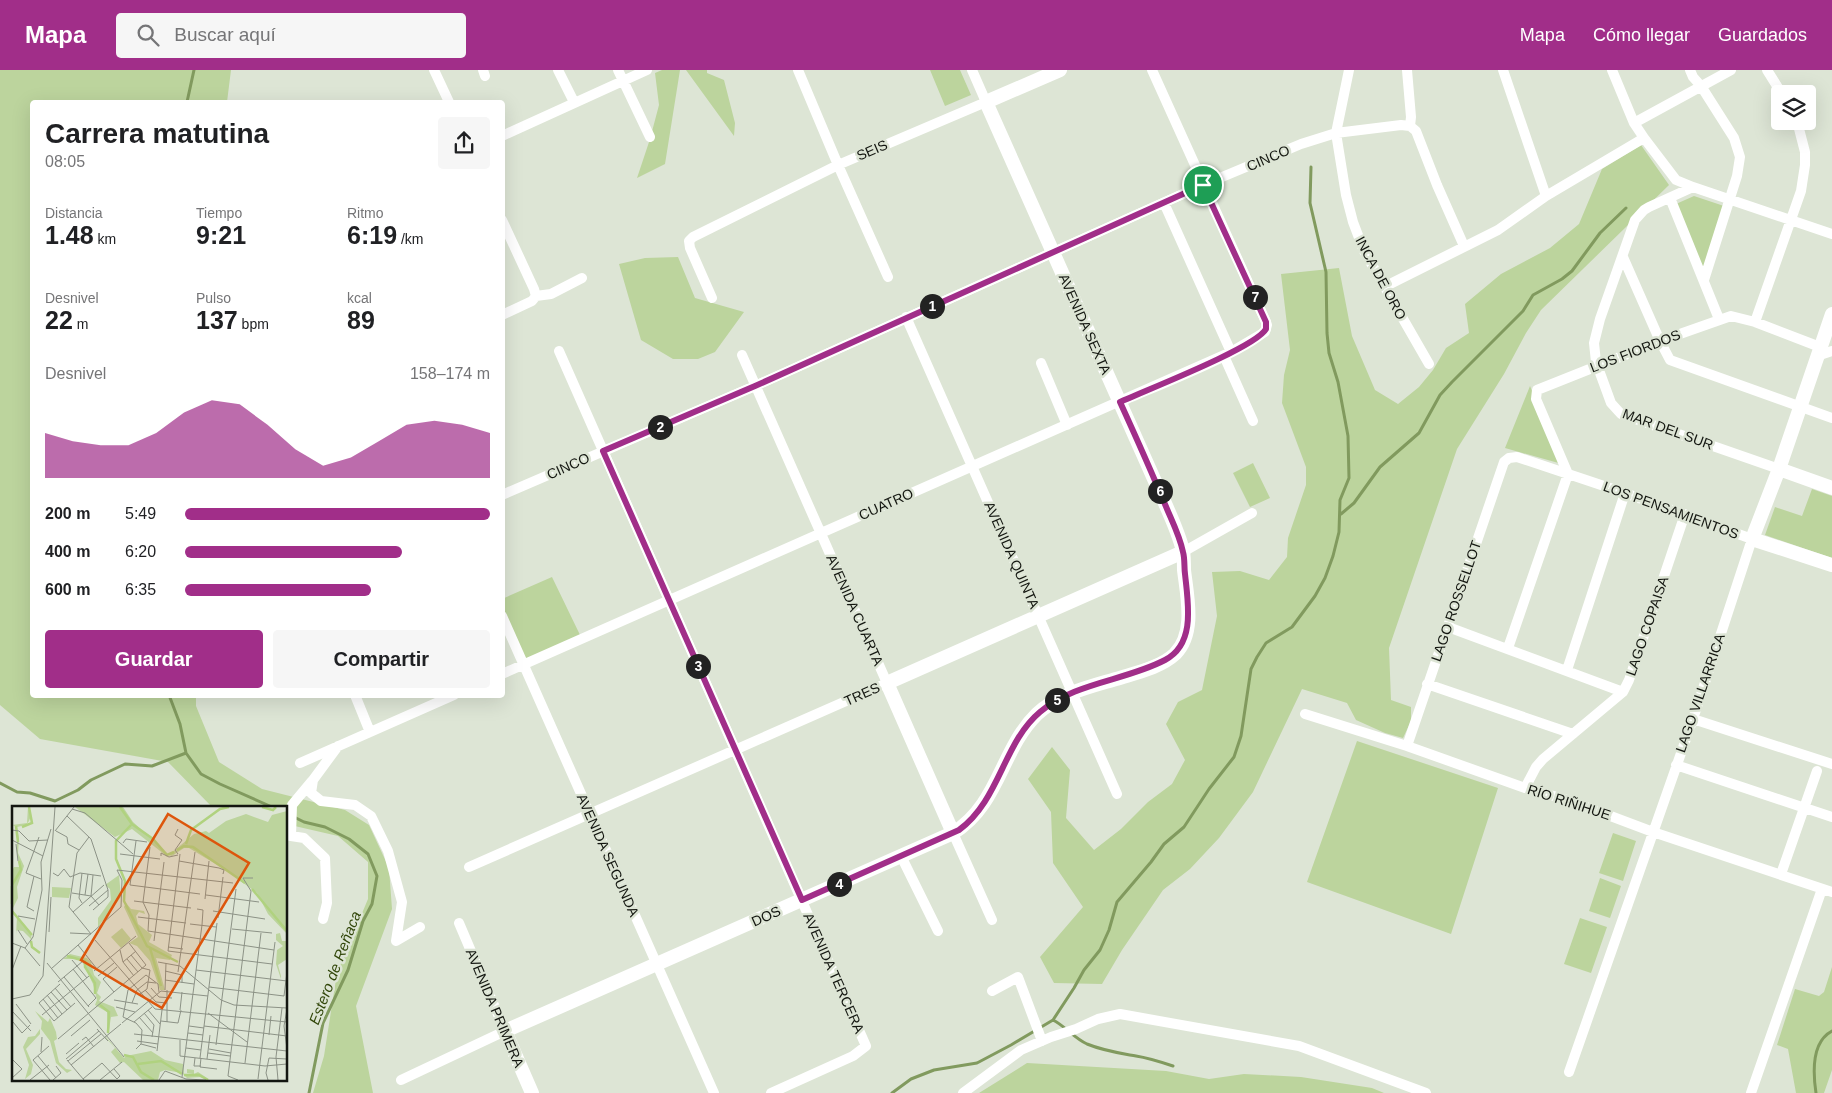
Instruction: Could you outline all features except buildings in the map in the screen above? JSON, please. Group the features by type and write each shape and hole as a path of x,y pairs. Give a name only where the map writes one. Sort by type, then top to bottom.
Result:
{"street":[{"path":"434,70 448,100"},
{"path":"558,70 574,102"},
{"path":"618,70 650,137"},
{"path":"505,135 647,70"},
{"path":"798,70 888,277"},
{"name":"AVENIDA SEXTA","path":"972,70 1158,488 1183,552"},
{"name":"SEIS","path":"712,298 690,248 689,241 693,236 838,164 1060,70"},
{"path":"1152,70 1203,185"},
{"name":"INCA DE ORO","path":"1349,70 1336,133 1346,195 1353,222 1364,250 1384,288 1429,364"},
{"path":"1407,70 1410,126 1416,131 1464,246"},
{"path":"1503,70 1546,196"},
{"path":"1612,70 1634,123 1676,180 1693,188 1832,234"},
{"path":"1690,70 1734,138 1739,151 1739,170 1704,280"},
{"path":"1634,123 1731,70"},
{"path":"1767,70 1776,85"},
{"name":"CINCO","path":"505,494 755,386 1203,185 1301,144 1336,133 1401,125 1410,126"},
{"path":"1755,322 1801,191 1805,165 1803,140 1800,130"},
{"path":"1384,288 1498,230 1546,196 1644,138"},
{"name":"CUATRO","path":"505,673 1228,354 1261,334 1266,329 1266,322 1203,185"},
{"name":"MAR DEL SUR","path":"1693,188 1649,206 1639,215 1629,235 1600,320 1594,344 1597,366 1610,403 1621,414 1832,488"},
{"path":"1670,198 1719,319"},
{"path":"1164,203 1228,354 1253,421"},
{"path":"505,226 536,296"},
{"path":"1623,256 1667,356 1674,362 1832,418"},
{"path":"505,314 532,301 536,296 551,294 582,278"},
{"name":"LAGO VILLARRICA","path":"1568,1072 1693,719 1752,539 1800,407 1823,351 1832,314"},
{"name":"LOS FIORDOS","path":"1568,474 1536,398 1536,393 1540,388 1660,341 1731,316 1755,322 1823,351"},
{"name":"AVENIDA QUINTA","path":"906,317 1117,794"},
{"name":"AVENIDA TERCERA","path":"559,351 866,1046 852,1056 771,1093"},
{"name":"AVENIDA CUARTA","path":"742,356 992,920"},
{"path":"1041,363 1067,425"},
{"name":"LOS PENSAMIENTOS","path":"1509,458 1517,457 1625,493 1752,539 1832,564"},
{"name":"LAGO ROSSELLOT","path":"1406,746 1504,462 1509,458"},
{"path":"1508,648 1568,474"},
{"path":"1567,670 1625,493"},
{"name":"TRES","path":"469,867 1183,552 1252,514"},
{"name":"LAGO COPAISA","path":"1525,788 1536,767 1623,692 1629,680 1685,514"},
{"name":"DOS","path":"401,1080 505,1031 953,834 971,821 984,805 1020,736 1031,722 1050,704 1073,693 1146,669 1170,657 1180,648 1188,627 1183,552"},
{"name":"AVENIDA SEGUNDA","path":"505,623 714,1093"},
{"path":"1448,627 1623,692"},
{"path":"1427,684 1573,734"},
{"path":"356,698 370,732"},
{"path":"300,763 447,698"},
{"name":"RÍO RIÑIHUE","path":"1306,714 1406,746 1525,788 1568,800 1653,832 1827,890"},
{"path":"1693,719 1832,764"},
{"path":"323,919 327,903 325,858 304,838 288,836 292,805 338,746"},
{"path":"1676,765 1832,818"},
{"path":"1781,874 1817,771"},
{"path":"313,780 311,793 321,801 355,805 371,816 388,851 402,902 396,941 420,928"},
{"path":"901,856 938,931"},
{"path":"1751,1093 1827,890"},
{"name":"AVENIDA PRIMERA","path":"459,923 532,1093"},
{"path":"992,991 1018,977 1042,1041"},
{"path":"963,1093 1021,1050 1098,1019 1120,1014 1299,1046 1426,1093"}],"green space":[{"path":"0,70 231,70 227,100 30,100 30,698 196,698 196,706 219,762 262,789 345,810 369,825 389,868 392,909 356,1006 373,1093 313,1093 324,1056 337,973 368,899 368,862 338,836 288,824 288,806 211,806 168,762 40,739 0,705"},
{"path":"662,70 680,70 665,164 637,178 659,105 655,73"},
{"path":"686,70 707,70 707,73 724,80 735,123 734,136"},
{"path":"930,70 960,70 971,95 945,106"},
{"path":"1641,145 1669,185 1541,310 1457,449 1389,648 1391,700 1411,707 1411,721 1403,738 1385,733 1356,720 1347,703 1302,689 1253,792 1219,838 1190,869 1163,890 1122,950 1102,984 1054,983 1040,957 1083,907 1053,863 1051,812 1028,779 1052,747 1070,770 1066,818 1094,850 1121,829 1148,802 1172,784 1185,760 1166,724 1178,702 1202,690 1217,616 1212,572 1240,571 1269,580 1287,557 1288,538 1306,485 1306,467 1282,403 1284,375 1290,350 1281,274 1339,268 1352,336 1375,390 1398,404 1419,387 1433,370 1446,348 1469,333 1465,304 1501,274 1550,248 1579,224 1602,169"},
{"path":"1694,196 1724,206 1703,268 1676,204"},
{"path":"678,257 695,298 744,312 715,352 698,359 673,359 641,340 619,264 645,258"},
{"path":"1530,386 1562,464 1505,448"},
{"path":"1253,463 1270,498 1250,507 1233,473"},
{"path":"1812,489 1832,496 1832,558 1765,535 1775,507 1802,516"},
{"path":"552,577 581,637 525,662 505,614 505,598"},
{"path":"1357,741 1498,788 1451,934 1307,882"},
{"path":"1613,833 1636,841 1623,881 1599,873"},
{"path":"1600,878 1621,886 1610,918 1589,911"},
{"path":"1580,918 1607,927 1591,973 1564,964"},
{"path":"1832,967 1832,1070 1824,1093 1796,1093 1788,1049 1777,1045 1795,989 1819,996 1824,992"},
{"path":"1027,1063 1166,1071 1209,1079 1244,1074 1301,1077 1372,1088 1384,1093 979,1093"}],"waterway":[{"name":"Estero de Reñaca","path":"187,100 194,70"},
{"path":"892,1093 911,1079 934,1070 977,1063 1053,1020 1084,970 1100,950 1109,930 1117,902 1164,844 1184,827 1209,789 1234,757 1241,736 1251,669 1257,657 1266,643 1292,627 1315,596 1325,578 1339,532 1340,500 1349,478 1348,436 1338,382 1329,353 1326,272 1310,203 1311,167"},
{"path":"1341,514 1354,503 1380,467 1419,433 1440,395 1523,311 1533,295 1562,279 1572,271 1600,233 1626,208"},
{"name":"Estero de Reñaca","path":"170,698 180,724 186,753 201,774 270,806"},
{"path":"0,783 17,792 30,793 55,801 78,790 91,780 125,764 152,766 186,753"},
{"name":"Estero de Reñaca","path":"288,814 304,822 325,827 349,839 368,854 377,876 372,904 363,921 348,970 323,1023 309,1093"},
{"path":"1053,1020 1087,1044 1173,1066"},
{"path":"1816,1093 1814,1067 1817,1050 1825,1036 1832,1031"}],"route":[{"path":"1203,185 1266,322 1265,332 1231,352 1120,402 1158,488 1183,552 1188,627 1180,648 1170,657 1146,669 1090,687 1064,697 1046,707 1020,736 978,814 953,834 802,900 603,451 755,386 1203,185"}]}
